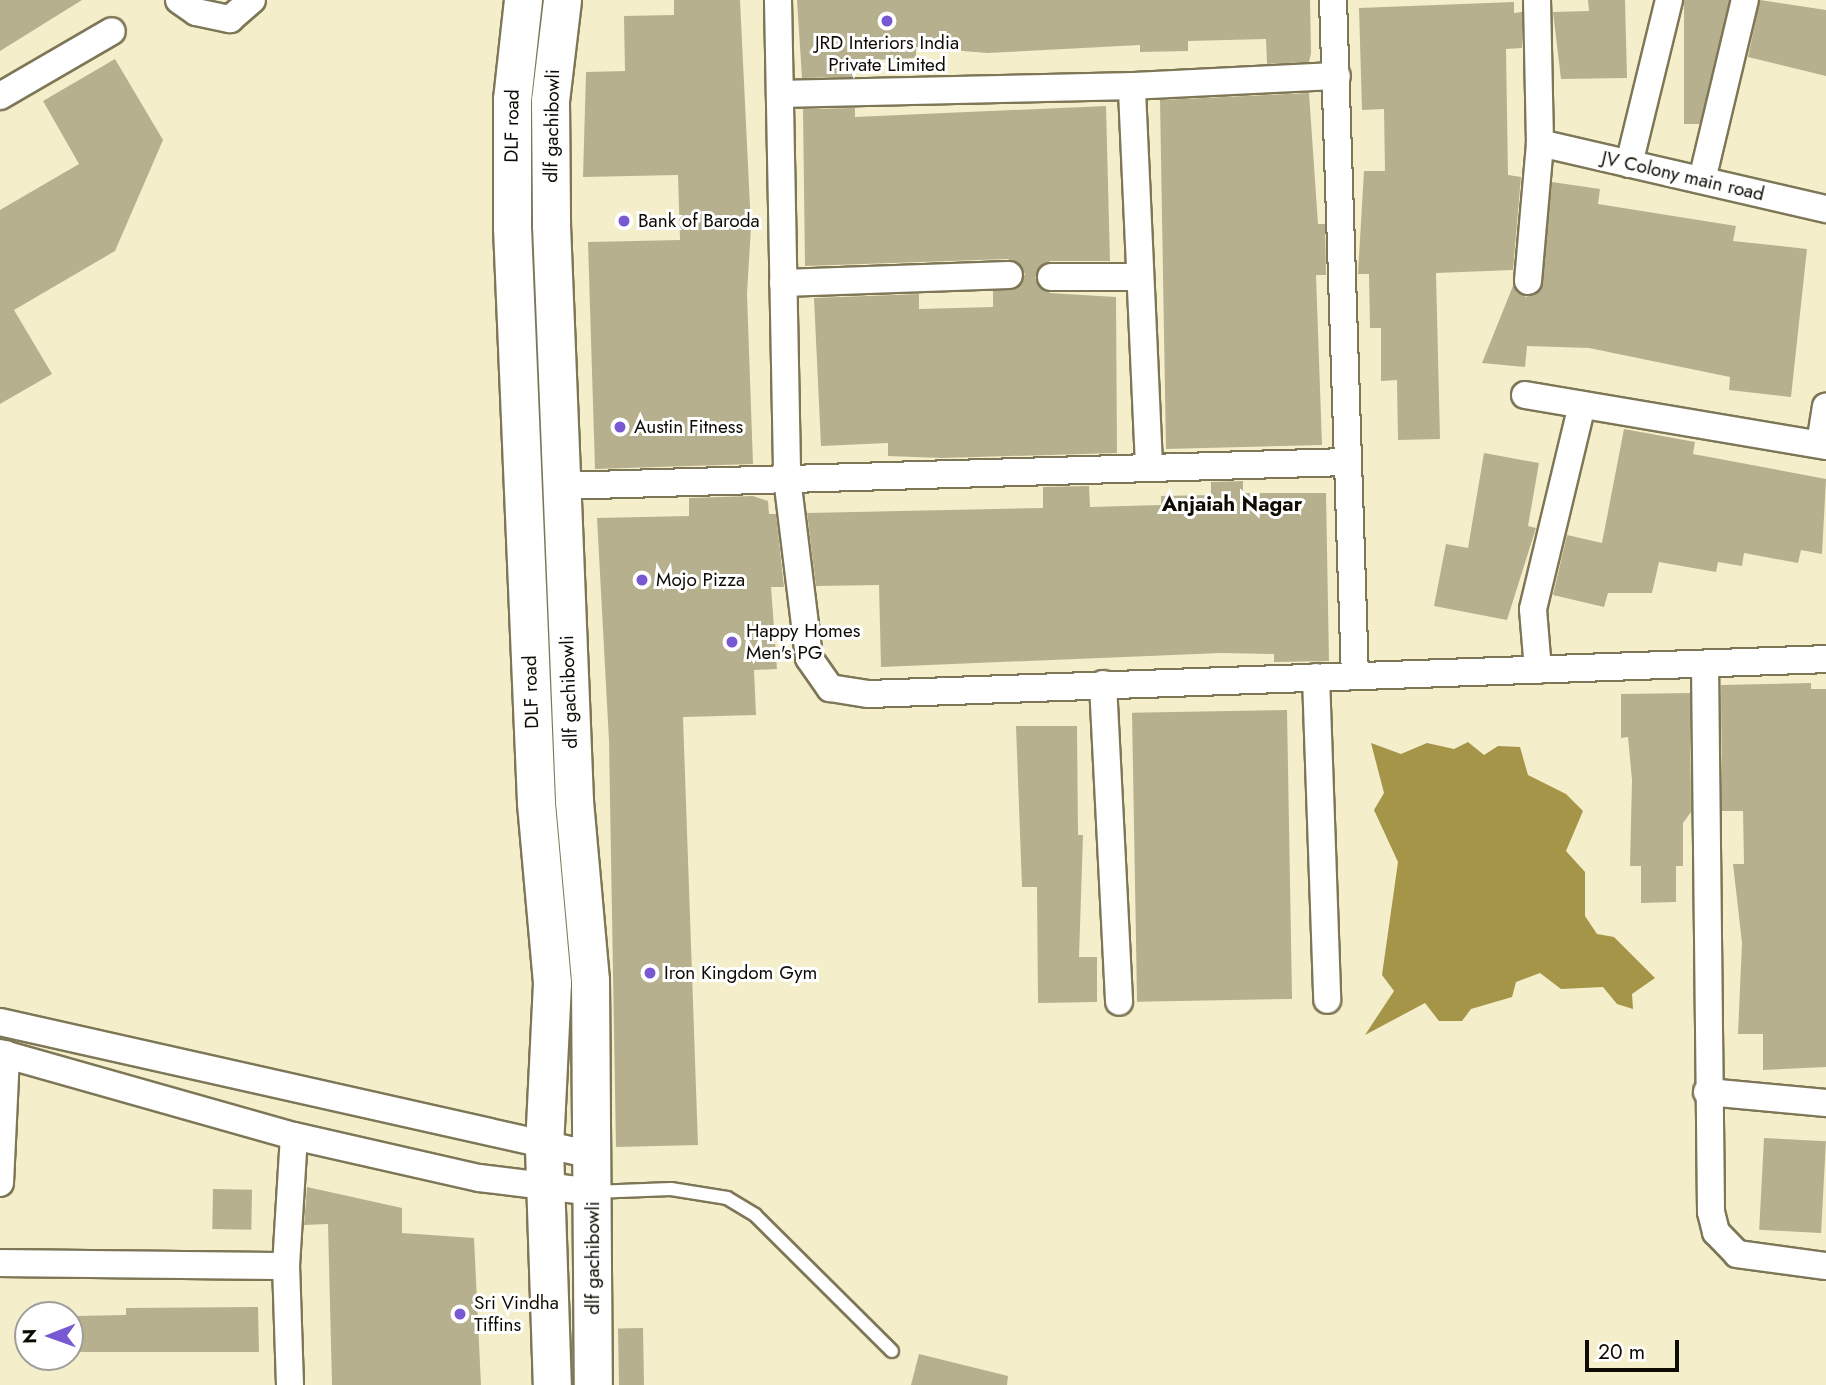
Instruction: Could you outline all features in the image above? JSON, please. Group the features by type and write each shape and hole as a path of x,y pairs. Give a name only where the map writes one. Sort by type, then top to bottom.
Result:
{"main road":[{"name":"DLF road","path":"523,0 512,99 512,227 536,803 552,983 544,1148 552,1385"},
{"name":"dlf gachibowli","path":"562,0 550,101 561,486 574,801 590,980 593,1385"}],"street":[{"path":"179,0 196,12 230,19 252,0"},
{"path":"778,0 787,478 809,658 830,688 869,694 1826,659"},
{"path":"1333,0 1355,676"},
{"path":"1528,281 1540,143 1537,0"},
{"path":"1629,164 1669,0"},
{"path":"1702,180 1745,0"},
{"path":"0,96 112,31"},
{"path":"780,94 1132,86 1337,76"},
{"path":"1132,86 1138,277 1149,465"},
{"name":"JV Colony main road","path":"1540,143 1826,209"},
{"path":"783,283 1009,275"},
{"path":"1051,277 1138,277"},
{"path":"1525,396 1823,445 1826,406"},
{"path":"1538,670 1533,609 1583,405"},
{"path":"561,486 1149,465 1347,462"},
{"path":"1705,664 1707,1092 1711,1212 1724,1245 1750,1259 1826,1266"},
{"path":"1316,677 1327,1000"},
{"path":"1103,684 1119,1002"},
{"path":"0,1022 544,1148 592,1155"},
{"path":"0,1183 3,1054 294,1136 479,1178 593,1192"},
{"path":"1707,1092 1826,1103"},
{"path":"290,1385 286,1266 294,1136"},
{"path":"0,1263 286,1266"}],"lane":[{"path":"593,1192 671,1189 727,1198 755,1215 892,1351"}],"shaded area":[{"path":"1468,742 1484,755 1498,746 1520,747 1528,775 1566,794 1583,811 1566,851 1585,872 1585,916 1597,934 1614,937 1655,978 1632,994 1633,1009 1617,1004 1603,987 1561,989 1540,973 1516,982 1512,997 1471,1009 1462,1021 1439,1021 1425,1003 1365,1035 1394,991 1382,975 1398,862 1374,810 1384,793 1371,743 1401,754 1427,743 1454,749"}],"building":[{"path":"0,0 82,0 0,51"},
{"path":"674,0 740,0 751,227 747,294 753,464 595,469 588,242 680,240 678,175 583,177 586,72 625,71 624,16 674,15"},
{"path":"797,0 1310,0 1311,53 1309,62 1267,64 1266,39 1188,41 1188,51 1140,52 1140,45 987,53 916,47 916,58 853,61 853,77 802,78"},
{"path":"1588,0 1625,0 1627,78 1561,79 1553,12 1589,11"},
{"path":"1684,0 1729,0 1729,124 1684,124"},
{"path":"1760,0 1826,10 1826,76 1748,57"},
{"path":"1514,2 1514,13 1522,12 1522,48 1506,49 1508,175 1521,177 1513,270 1436,273 1440,439 1398,440 1397,380 1381,381 1381,328 1370,328 1369,274 1358,274 1364,171 1385,171 1384,109 1362,110 1359,8"},
{"path":"115,59 163,140 115,251 14,310 52,374 0,404 0,210 79,164 43,101"},
{"path":"1309,93 1318,224 1325,224 1326,275 1316,275 1322,445 1166,449 1160,100"},
{"path":"1106,106 1110,261 1050,261 1035,278 1050,293 1116,297 1117,453 942,458 888,456 888,443 821,446 814,298 919,294 919,309 993,307 993,291 1017,289 1025,274 1008,259 805,266 803,109 855,108 855,117"},
{"path":"1552,182 1600,189 1598,204 1736,226 1733,241 1807,249 1791,397 1729,390 1730,377 1589,348 1527,346 1525,367 1482,363 1513,286 1526,297 1541,289"},
{"path":"1624,429 1695,442 1693,454 1826,479 1822,554 1801,550 1798,563 1744,553 1742,566 1718,562 1716,572 1659,562 1652,593 1608,593 1604,607 1553,595 1567,535 1602,543"},
{"path":"1484,453 1539,463 1528,526 1536,528 1507,620 1434,606 1446,544 1468,548"},
{"path":"1243,481 1243,493 1326,493 1329,661 1274,662 1274,654 1221,653 881,667 879,585 816,586 807,513 1043,508 1043,487 1089,486 1090,507 1161,505 1161,496 1211,495 1211,482"},
{"path":"753,496 768,501 769,514 776,514 784,587 771,587 777,669 754,670 756,715 683,717 698,1145 616,1147 609,741 597,518 689,516 689,498"},
{"path":"1811,683 1811,689 1826,689 1826,1067 1763,1070 1763,1034 1738,1034 1742,943 1733,864 1744,864 1743,811 1722,811 1721,685"},
{"path":"1690,693 1691,812 1683,823 1683,866 1676,866 1676,902 1641,903 1641,866 1630,866 1632,780 1628,737 1621,738 1621,694"},
{"path":"1287,710 1292,999 1137,1002 1132,713"},
{"path":"1016,726 1077,726 1078,835 1083,835 1079,957 1097,957 1097,1002 1038,1003 1037,887 1022,887"},
{"path":"1764,1138 1826,1141 1821,1233 1759,1230"},
{"path":"307,1187 402,1208 402,1233 474,1238 481,1385 332,1385 328,1224 304,1225"},
{"path":"213,1189 252,1190 251,1230 212,1229"},
{"path":"258,1307 259,1352 84,1352 84,1316 126,1315 126,1308"},
{"path":"618,1328 643,1328 644,1385 619,1385"},
{"path":"919,1354 1008,1376 1007,1385 911,1385"}],"place":[{"name":"JRD Interiors India Private Limited","path":"887,21"},
{"name":"Bank of Baroda","path":"624,221"},
{"name":"Austin Fitness","path":"620,427"},
{"name":"Mojo Pizza","path":"642,580"},
{"name":"Happy Homes Men's PG","path":"732,642"},
{"name":"Iron Kingdom Gym","path":"650,973"},
{"name":"Sri Vindha Tiffins","path":"460,1314"}],"district":[{"name":"Anjaiah Nagar","path":"1232,504"}]}
